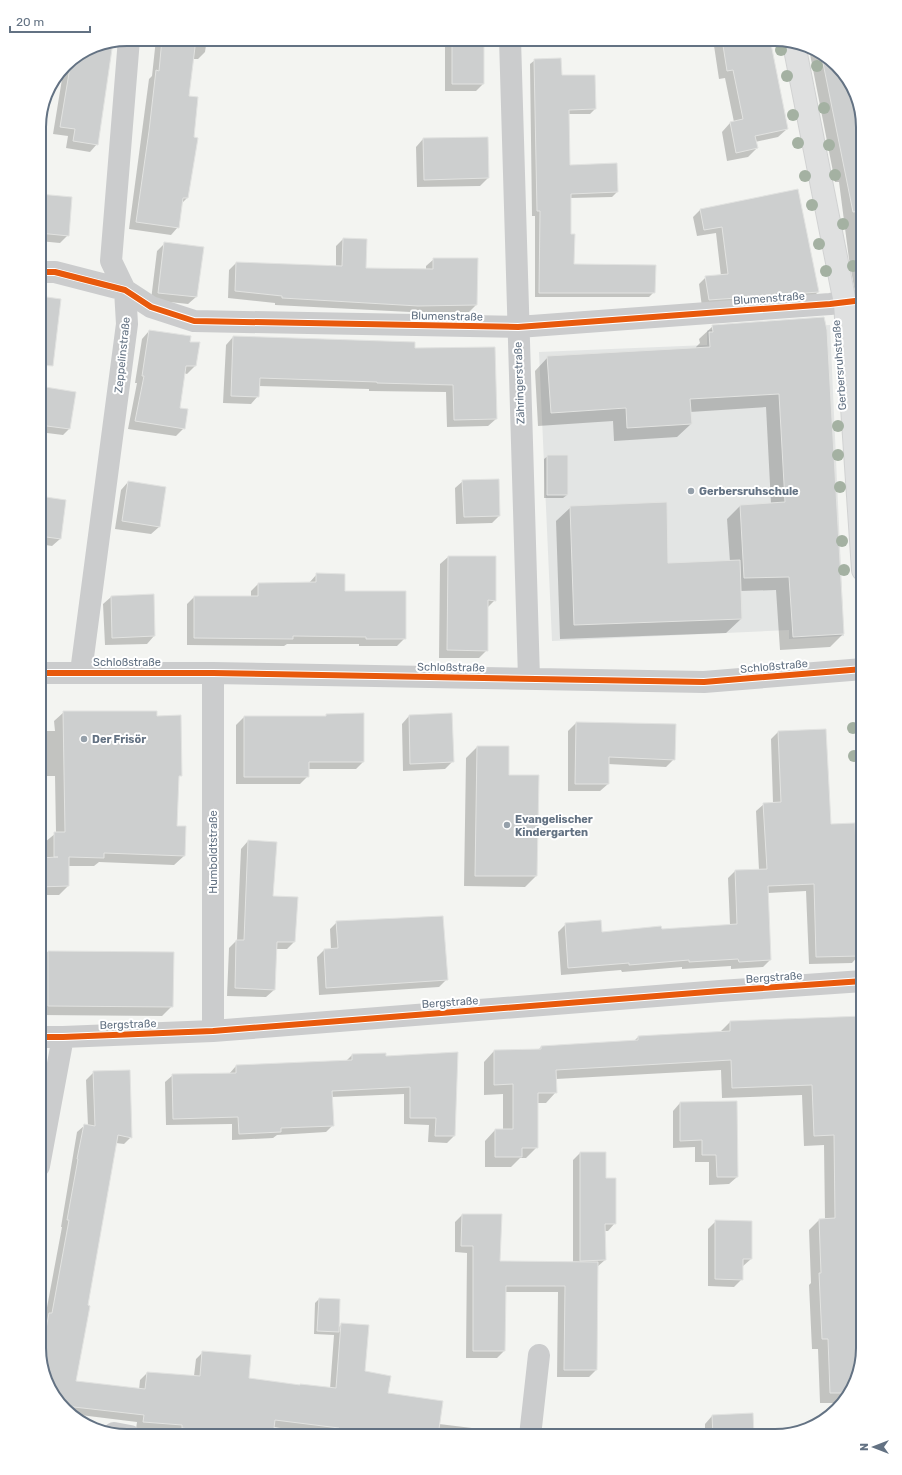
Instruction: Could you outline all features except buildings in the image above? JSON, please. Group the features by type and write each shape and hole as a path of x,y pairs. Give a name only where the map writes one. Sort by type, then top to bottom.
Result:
{"street":[{"name":"Zeppelinstraße","path":"81,672 128,324 125,290 111,261 128,46"},
{"name":"Zähringerstraße","path":"510,46 529,678"},
{"name":"Gerbersruhstraße","path":"795,49 854,301 856,361"},
{"name":"Blumenstraße","path":"46,272 55,272 125,290 151,307 194,321 518,327 854,301"},
{"name":"Schloßstraße","path":"46,673 213,673 704,682 856,670"},
{"name":"Humboldtstraße","path":"213,673 213,1031"},
{"name":"Bergstraße","path":"46,1037 213,1031 856,981"},
{"path":"46,1128 63,1037"},
{"path":"531,1429 539,1355"}],"shaded area":[{"name":"Gerbersruhschule","path":"830,325 844,636 789,639 789,630 552,641 539,352 707,345 707,330"}],"cycle path":[{"path":"46,272 55,272 125,290 151,307 194,321 518,327 856,301"},
{"path":"46,673 213,673 704,682 856,670"},
{"path":"46,1037 213,1031 856,981"}],"place":[{"name":"Gerbersruhschule","path":"691,491"},
{"name":"Der Frisör","path":"84,739"},
{"name":"Evangelischer Kindergarten","path":"507,825"}]}
